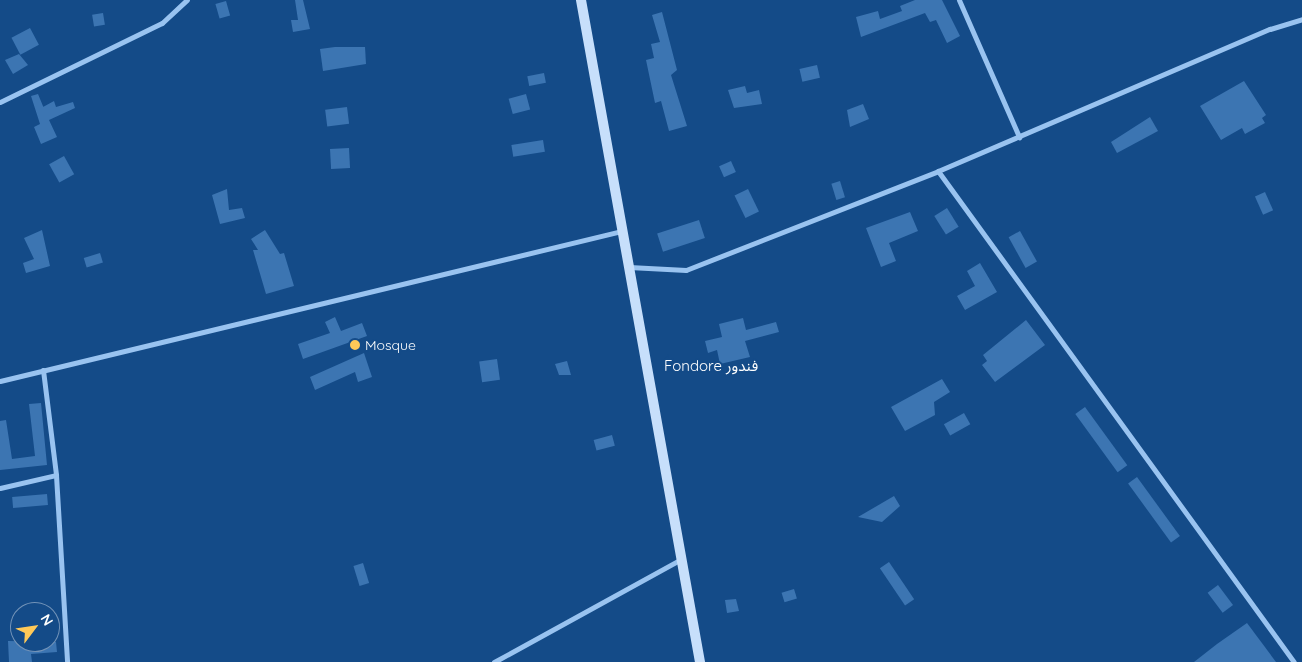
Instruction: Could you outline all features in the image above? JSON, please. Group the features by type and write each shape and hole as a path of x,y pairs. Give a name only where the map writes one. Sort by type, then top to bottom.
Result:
{"main road":[{"path":"581,0 700,662"}],"street":[{"path":"0,102 162,23 187,0"},
{"path":"959,0 1019,137"},
{"path":"629,268 686,270 938,171 1270,29 1302,19"},
{"path":"938,171 1294,662"},
{"path":"0,381 622,231"},
{"path":"43,370 56,475 67,662"},
{"path":"0,488 56,475"},
{"path":"494,662 681,559"}],"building":[{"path":"295,0 303,0 310,29 293,32 291,20 298,20"},
{"path":"915,0 942,0 960,36 947,43 936,20 930,22 925,13 861,37 856,17 878,11 880,19 902,11 900,6"},
{"path":"226,1 230,15 220,18 215,4"},
{"path":"662,12 677,70 671,75 687,126 669,131 661,101 655,103 646,60 654,58 651,44 660,42 652,15"},
{"path":"103,13 105,25 94,27 92,15"},
{"path":"30,28 39,45 20,55 11,38"},
{"path":"365,47 366,64 323,71 320,49"},
{"path":"19,54 28,65 13,74 5,60"},
{"path":"817,65 820,78 802,82 799,69"},
{"path":"544,73 546,83 529,86 527,76"},
{"path":"1244,81 1266,115 1262,118 1265,123 1245,134 1242,128 1221,140 1200,106"},
{"path":"745,86 747,93 759,90 762,104 734,108 728,90"},
{"path":"38,94 43,107 54,101 56,107 73,102 75,108 49,120 57,137 41,144 34,127 40,124 31,96"},
{"path":"526,94 530,109 513,114 509,99"},
{"path":"863,104 869,119 850,127 847,110"},
{"path":"347,107 349,124 327,127 325,110"},
{"path":"1150,117 1158,131 1117,153 1111,142"},
{"path":"543,140 545,152 513,157 511,145"},
{"path":"349,148 350,168 331,169 330,149"},
{"path":"64,156 74,174 59,183 49,164"},
{"path":"731,161 736,172 724,177 719,166"},
{"path":"840,181 845,197 836,200 831,184"},
{"path":"227,189 229,210 242,208 245,218 220,224 212,195"},
{"path":"748,189 759,211 745,218 735,196"},
{"path":"1265,192 1273,210 1263,215 1255,196"},
{"path":"947,208 959,227 946,235 934,216"},
{"path":"910,212 918,231 889,243 896,261 881,267 866,228"},
{"path":"699,220 705,238 663,252 657,234"},
{"path":"42,230 50,266 26,273 23,263 34,259 24,238"},
{"path":"265,230 280,254 284,253 294,286 266,294 253,250 258,250 251,239"},
{"path":"1020,231 1037,262 1026,268 1009,237"},
{"path":"100,253 103,263 87,268 84,258"},
{"path":"980,263 997,292 965,310 957,296 975,286 967,271"},
{"path":"335,317 341,331 362,323 367,336 303,359 298,344 330,333 325,322"},
{"path":"743,318 746,330 776,322 779,332 745,341 750,357 720,364 717,350 708,353 705,341 722,337 719,324"},
{"path":"1026,320 1045,345 995,382 982,365 987,361 983,355"},
{"path":"364,353 372,377 358,382 355,372 315,390 310,377"},
{"path":"497,359 500,380 482,382 479,362"},
{"path":"567,361 571,375 559,375 555,364"},
{"path":"942,379 950,392 934,402 935,415 905,431 891,407"},
{"path":"41,403 47,465 0,470 0,421 6,420 12,459 35,456 29,404"},
{"path":"1085,407 1127,465 1118,472 1075,414"},
{"path":"964,413 970,424 950,436 944,424"},
{"path":"612,435 615,446 596,451 594,440"},
{"path":"1137,477 1180,536 1171,543 1128,483"},
{"path":"47,494 48,505 13,508 12,497"},
{"path":"894,496 900,506 882,522 858,517"},
{"path":"889,562 914,599 905,605 880,568"},
{"path":"363,563 369,583 360,586 353,566"},
{"path":"1218,585 1233,605 1223,613 1208,593"},
{"path":"794,589 797,599 784,602 782,593"},
{"path":"736,599 739,611 727,613 725,600"},
{"path":"1247,623 1276,662 1194,662 1217,644"},
{"path":"8,641 10,641 10,652 57,652 31,654 32,662 9,662"}],"place":[{"name":"Mosque","path":"355,345"}],"district":[{"name":"Fondore فندور","path":"711,366"}]}
